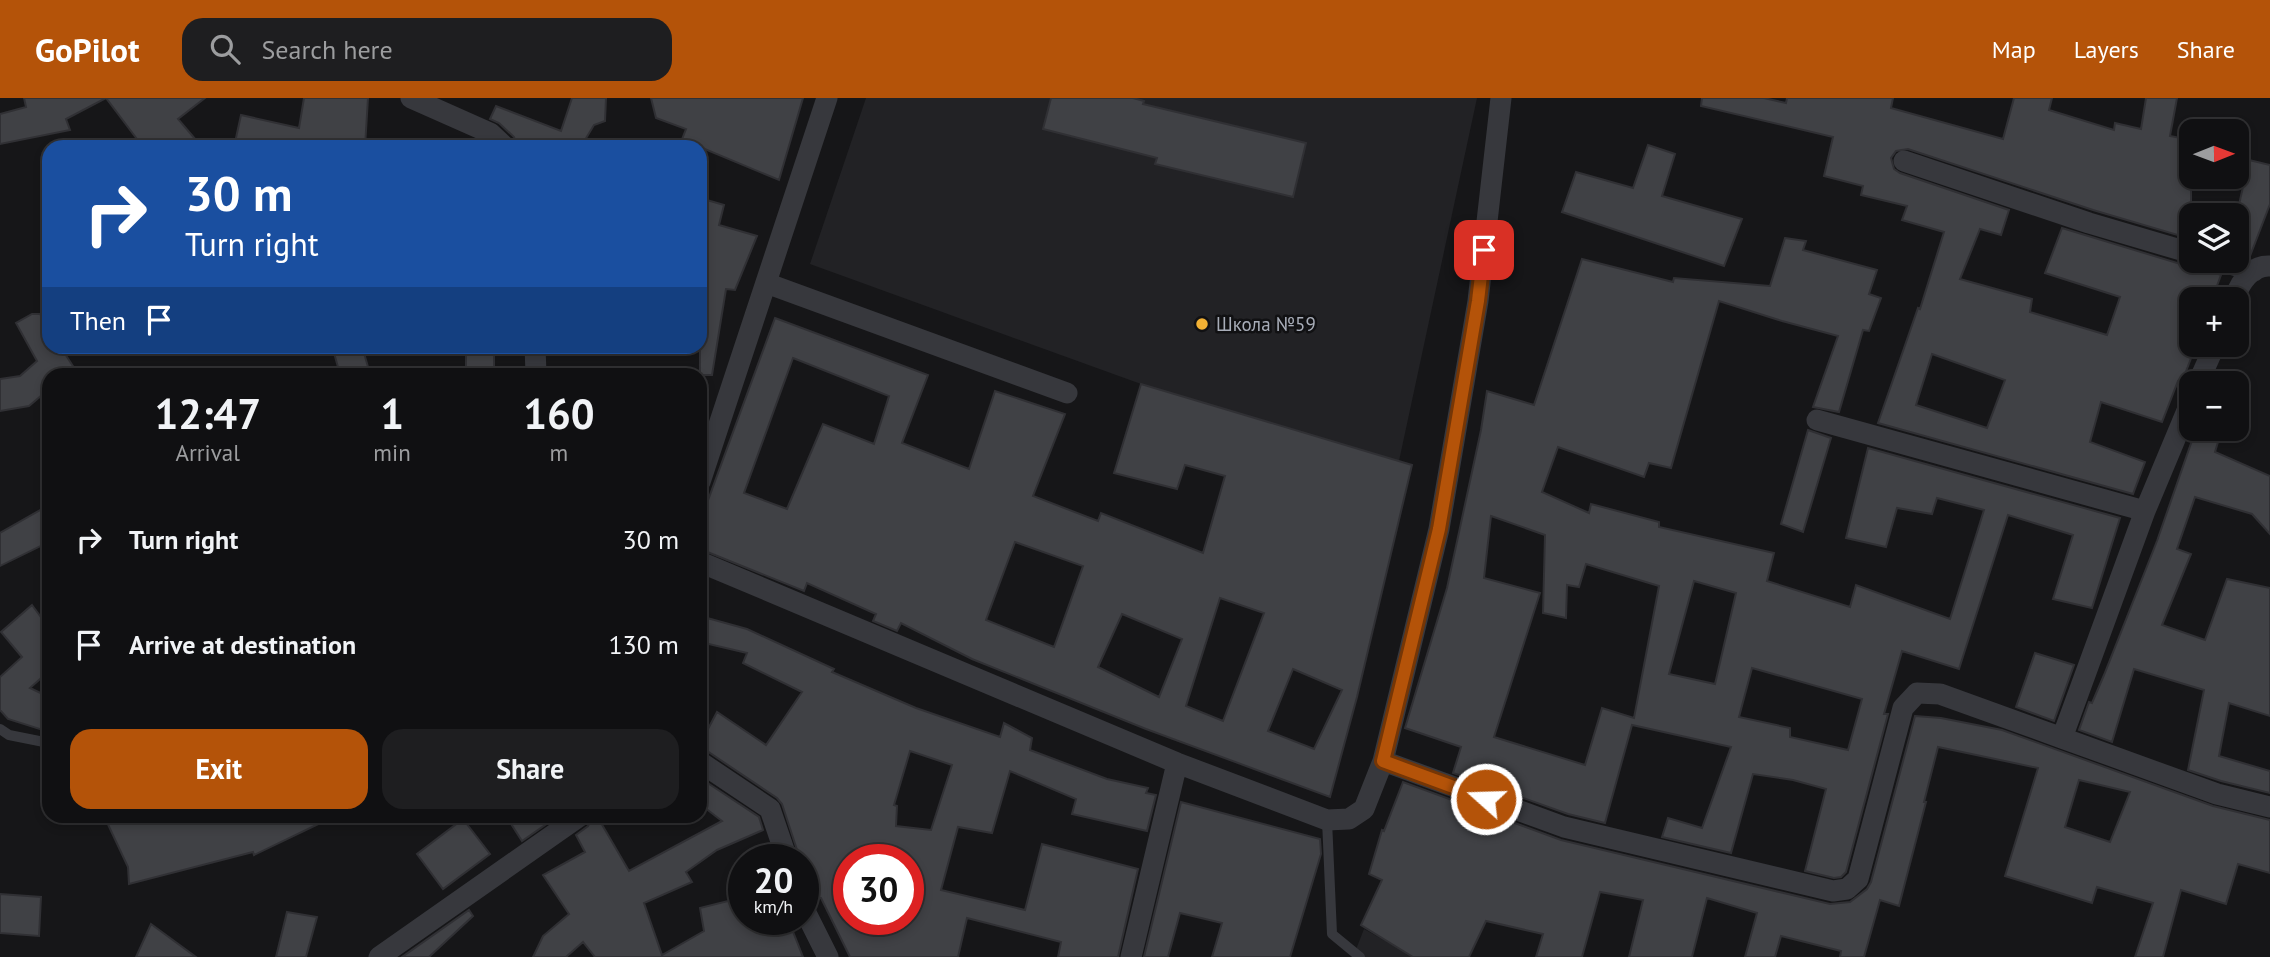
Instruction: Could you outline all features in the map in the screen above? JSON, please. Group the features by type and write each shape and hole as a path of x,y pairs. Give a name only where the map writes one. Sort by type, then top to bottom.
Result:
{"street":[{"path":"411,98 491,133 498,140"},
{"path":"707,461 827,98"},
{"path":"707,565 1177,763 1327,820 1349,819 1364,809 1383,761 1439,529 1478,301 1502,98"},
{"path":"1903,161 2089,223 2179,249"},
{"path":"2239,287 2242,279 2262,269"},
{"path":"766,283 1067,393"},
{"path":"1817,420 2144,511"},
{"path":"2062,738 2144,511 2179,429"},
{"path":"1383,761 1564,827 1833,891 1847,889 1858,879 1903,708 1917,693 1940,694 2217,794 2270,807"},
{"path":"1131,957 1177,763"},
{"path":"707,767 770,809 782,844"},
{"path":"379,957 570,823"},
{"path":"816,935 828,957"}],"lane":[{"path":"0,729 9,735 42,742"},
{"path":"1327,820 1332,934 1360,957"}],"shaded area":[{"name":"Школа №59","path":"866,98 1477,98 1399,461 1141,384 810,264"},
{"path":"1364,929 1414,957 1353,957"}],"building":[{"path":"24,98 106,98 66,119 70,130 0,144 0,114 26,107"},
{"path":"106,98 205,98 178,119 196,140 138,140"},
{"path":"304,98 368,98 365,140 236,140 241,115 299,128"},
{"path":"572,98 606,98 605,121 594,125 585,140 515,140 499,123 490,119 496,106 561,131"},
{"path":"651,98 803,98 779,180 707,150 707,140 682,140 686,129 656,118"},
{"path":"1051,98 1133,98 1144,101 1143,104 1306,143 1293,197 1155,164 1157,158 1043,129"},
{"path":"1702,98 1764,98 1786,103 1787,98 1893,98 1891,108 2003,139 2014,98 2052,98 2049,110 2114,130 2115,123 2141,129 2146,98 2177,98 2170,136 2179,138 2179,189 2191,189 2191,203 2179,203 2179,235 1908,149 1896,151 1891,158 1894,169 1900,173 2009,210 2001,235 1980,229 1960,279 2032,299 2030,312 2107,335 2120,297 2045,273 2062,228 2179,264 2179,273 2221,275 2216,287 2179,287 2179,357 2191,357 2186,371 2179,371 2179,381 2162,422 2101,402 2090,442 2145,462 2133,494 1878,423 1918,308 1920,309 1944,232 1902,220 1907,206 1861,195 1863,186 1824,176 1833,137 1701,106","holes":["1932,354 2005,380 1987,428 1916,405"]},
{"path":"1648,145 1675,154 1662,196 1742,219 1724,266 1562,212 1576,172 1633,188"},
{"path":"2249,160 2270,165 2270,204 2250,256 2249,203 2239,203 2242,189 2249,189"},
{"path":"707,200 724,205 719,225 757,236 735,290 726,289 712,375 707,375 707,368 700,368 700,354 707,354"},
{"path":"1785,238 1806,241 1803,250 1877,270 1869,294 1881,298 1869,331 1863,330 1839,412 1813,407 1838,336 1719,301 1671,468 1649,463 1644,477 1558,447 1542,492 1589,513 1591,504 1659,522 1659,527 1774,553 1767,581 1850,607 1856,585 1950,619 1984,510 1937,498 1932,514 1897,508 1886,547 1846,538 1868,448 2120,518 2092,608 2053,599 2073,535 2008,515 1959,669 1902,651 1846,872 1841,877 1834,878 1805,871 1826,789 1793,780 1753,774 1731,853 1662,837 1668,818 1702,828 1731,747 1632,725 1605,823 1568,814 1453,773 1461,747 1405,728 1447,588 1487,391 1534,405 1582,259 1673,282 1674,278 1770,286","holes":["1491,516 1545,535 1543,613 1566,618 1567,585 1579,587 1586,564 1659,586 1634,718 1602,708 1585,765 1494,737 1540,593 1484,578","1694,581 1736,593 1715,684 1669,674","1752,668 1862,699 1848,750 1790,737 1790,728 1739,717"]},
{"path":"32,314 40,314 42,354 65,354 74,368 42,368 42,395 29,406 0,411 0,379 20,376 37,361 16,323"},
{"path":"775,318 928,375 902,443 969,469 995,391 1065,414 1033,496 1098,521 1101,513 1203,553 1225,476 1185,465 1177,489 1114,473 1141,384 1412,465 1357,697 1330,797 1146,729 972,659 901,623 897,631 873,621 876,614 807,583 804,591 707,552 707,503","holes":["793,358 889,396 874,444 823,424 787,509 744,493","1015,542 1083,566 1054,647 986,620","1220,598 1264,613 1223,721 1186,706","1122,614 1182,639 1159,697 1098,667","1293,669 1342,690 1314,749 1268,731"]},
{"path":"334,354 364,354 368,368 338,368"},
{"path":"466,354 494,354 494,368 466,368"},
{"path":"1808,430 1831,438 1803,532 1781,524"},
{"path":"2192,441 2218,441 2215,452 2270,476 2270,534 2252,514 2195,497 2177,549 2191,554 2162,625 2205,640 2227,579 2270,588 2270,716 2229,703 2219,756 2270,771 2270,793 2188,770 2204,690 2134,669 2112,742 2079,730 2089,702 2092,703 2104,675 2157,541"},
{"path":"42,509 42,545 0,566 0,533"},
{"path":"32,605 42,619 42,677 30,688 42,694 42,730 8,719 0,710 0,677 22,657 1,632"},
{"path":"707,618 747,629 834,669 832,672 916,708 1000,737 1004,723 1032,738 1030,750 1107,779 1148,788 1146,793 1156,795 1147,831 1072,814 1076,799 1010,771 992,833 958,827 941,890 1025,910 1042,844 1138,869 1118,957 1058,957 1061,942 967,918 958,957 850,957 839,935 924,935 924,844 833,844 833,922 819,898 819,844 795,844 782,804 777,798 707,751 707,731 717,712 766,745 802,692 743,663 747,653 707,644","holes":["910,751 952,765 931,830 896,826 897,806 894,805"]},
{"path":"2035,653 2074,665 2054,721 2016,707"},
{"path":"1915,716 1941,718 2002,730 2213,806 2270,820 2270,873 2238,864 2226,904 2181,890 2163,957 2135,957 2153,903 2097,887 2092,903 2005,876 2038,768 1938,747 1899,906 1880,900 1864,957 1840,957 1841,951 1781,936 1775,957 1745,957 1757,913 1707,898 1692,957 1629,957 1643,900 1600,892 1582,957 1536,957 1543,934 1486,921 1469,957 1413,957 1361,925 1382,880 1369,874 1382,830 1384,831 1403,782 1561,840 1830,904 1850,902 1867,889","holes":["2079,780 2130,792 2110,842 2065,827"]},
{"path":"707,783 759,817 763,830 717,850 686,872 692,882 644,903 662,955 704,931 700,908 728,901 728,935 794,935 803,957 595,957 583,942 566,957 533,957 543,936 569,914 543,875 585,852 576,835 590,823 601,823 629,871 722,821 707,809"},
{"path":"1181,802 1320,839 1321,854 1290,957 1212,957 1222,923 1180,913 1168,957 1144,957"},
{"path":"107,823 320,823 254,855 253,852 129,884 128,867"},
{"path":"458,823 466,823 490,854 443,889 417,854"},
{"path":"510,823 548,823 522,841"},
{"path":"0,894 41,897 39,936 0,933"},
{"path":"469,910 473,916 429,957 402,957"},
{"path":"287,912 317,917 306,957 276,957"},
{"path":"151,924 196,957 136,957"}],"place":[{"name":"Школа №59","path":"1202,324"}],"route":[{"path":"1484,250 1478,301 1439,529 1383,761 1486,799"}]}
